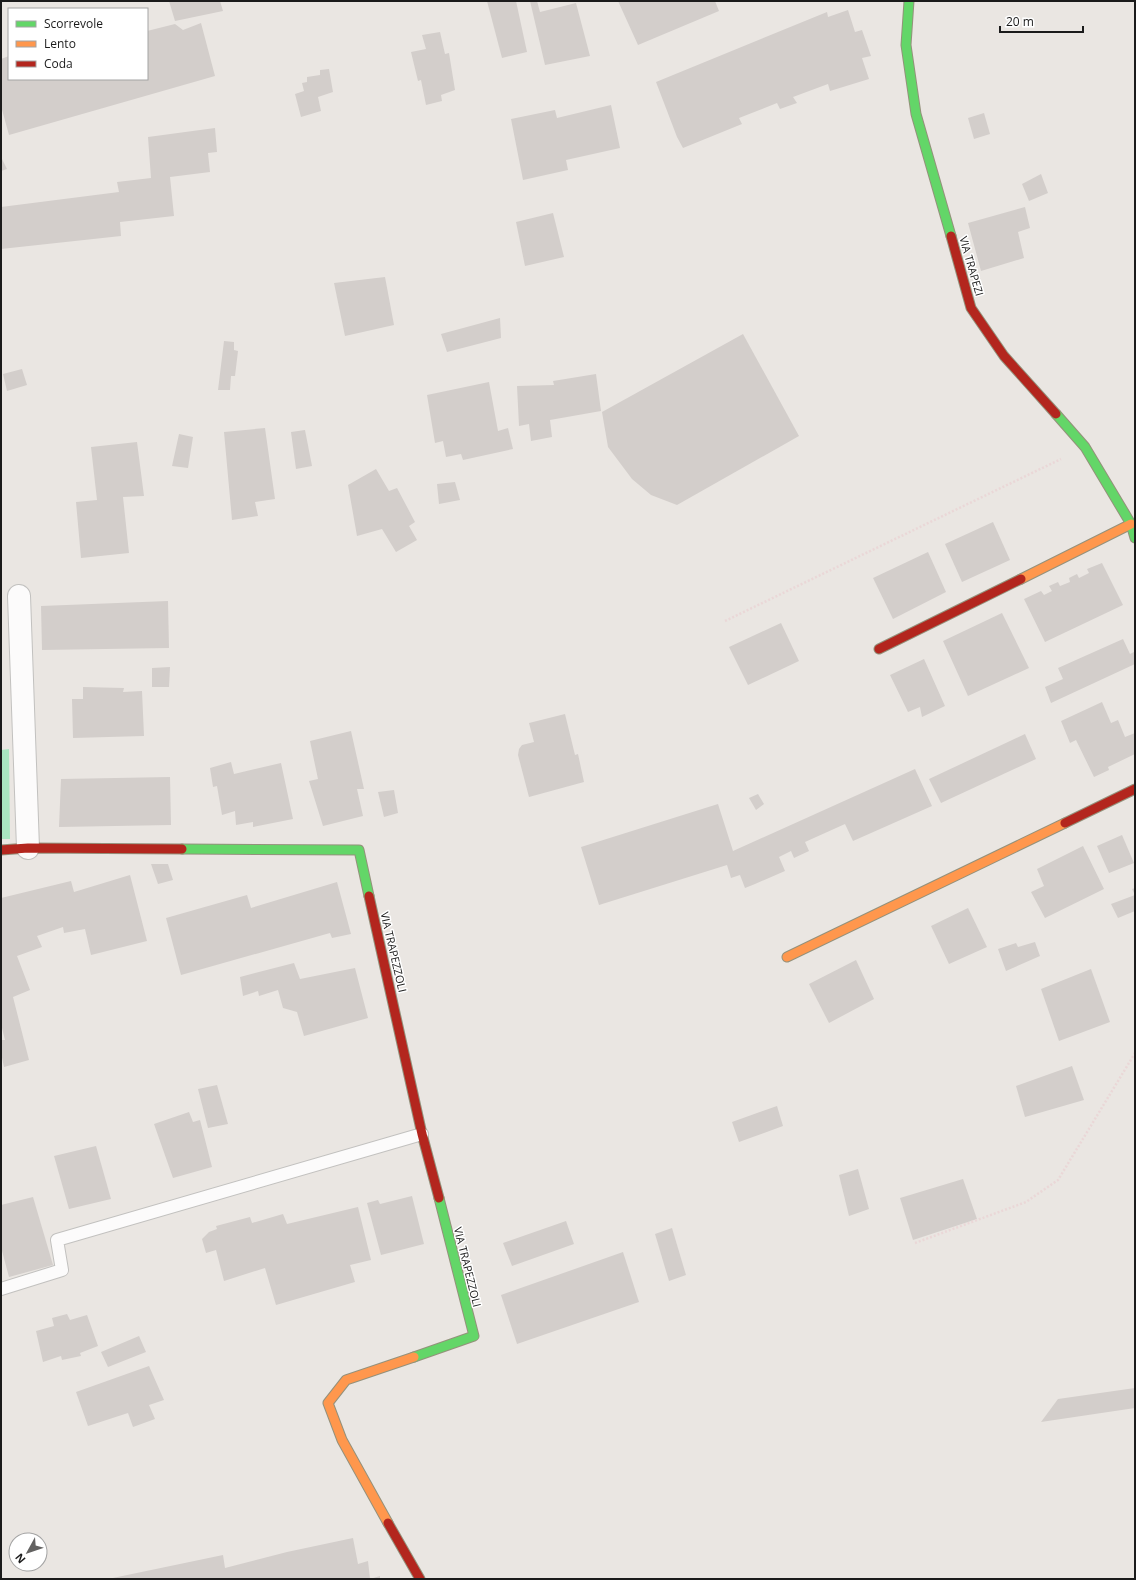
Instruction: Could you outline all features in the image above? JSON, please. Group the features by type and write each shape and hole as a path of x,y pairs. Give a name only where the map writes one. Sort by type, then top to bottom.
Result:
{"street":[{"name":"VIA TRAPEZI","path":"909,1 906,45 916,114 971,308 1004,356 1085,447 1131,524 1135,538"},
{"path":"879,649 1131,524"},
{"path":"1,850 28,848 19,596"},
{"path":"786,957 1135,789"},
{"name":"VIA TRAPEZZOLI","path":"28,848 359,850 422,1134 474,1336 346,1380 328,1403 342,1440 420,1579"}],"lane":[{"path":"1,1288 62,1270 57,1240 422,1134"}],"path":[{"path":"726,620 1085,447"},
{"path":"915,1243 1026,1202 1058,1180 1135,1053"}],"green space":[{"path":"9,749 10,839 1,839 1,750"}],"building":[{"path":"169,1 220,1 223,11 175,21"},
{"path":"487,1 516,1 527,52 502,58"},
{"path":"530,1 537,1 540,12 576,3 590,56 545,65"},
{"path":"618,1 715,1 719,11 638,45"},
{"path":"848,10 855,32 862,30 871,56 862,58 869,79 830,91 828,84 793,97 797,103 780,109 777,103 739,118 742,124 683,148 677,137 656,82 827,12 828,17"},
{"path":"201,23 215,76 9,135 1,106 1,59 8,56 8,80 148,80 148,31 175,24 183,30"},
{"path":"440,32 445,54 449,53 455,90 441,95 442,101 426,105 421,80 418,81 411,52 426,49 422,35"},
{"path":"329,69 333,92 318,97 321,111 301,117 295,94 304,91 302,83 307,82 307,77 320,75 320,70"},
{"path":"611,105 620,148 566,160 568,170 523,180 511,119 555,110 557,118"},
{"path":"984,113 990,134 974,139 968,118"},
{"path":"215,128 217,152 208,153 210,172 170,177 174,216 120,222 121,236 1,249 1,207 119,192 117,182 151,178 148,137"},
{"path":"2,159 7,169 1,171 1,160"},
{"path":"1041,174 1048,193 1029,201 1022,184"},
{"path":"1025,207 1030,228 1018,232 1024,258 981,271 968,223"},
{"path":"553,213 564,257 525,266 516,222"},
{"path":"385,277 394,325 345,336 334,283"},
{"path":"500,318 501,338 447,352 441,334"},
{"path":"743,334 799,436 677,505 651,495 632,479 608,447 602,412"},
{"path":"224,341 234,342 234,350 238,351 235,376 231,376 230,390 218,390"},
{"path":"22,369 27,385 7,391 3,374"},
{"path":"596,374 601,411 550,420 552,437 531,441 529,424 519,426 517,386 554,385 553,381"},
{"path":"489,382 498,431 508,428 513,449 463,460 461,454 446,457 443,441 435,443 427,395"},
{"path":"265,428 275,499 255,502 258,516 232,520 224,432"},
{"path":"305,430 312,466 296,469 291,432"},
{"path":"179,434 193,437 188,468 172,466"},
{"path":"137,442 144,496 123,497 129,553 81,558 76,502 97,500 91,447"},
{"path":"376,469 389,491 397,488 415,522 409,526 417,540 396,552 382,529 357,536 348,485"},
{"path":"455,482 460,500 439,504 437,484"},
{"path":"993,522 1010,560 962,582 945,544"},
{"path":"928,552 946,592 893,619 873,578"},
{"path":"1102,563 1123,605 1045,642 1024,599 1041,591 1044,595 1052,591 1049,586 1058,582 1060,586 1070,582 1069,578 1077,574 1079,578 1089,573 1087,569"},
{"path":"168,601 169,648 42,650 41,606"},
{"path":"1002,613 1029,668 968,696 943,641"},
{"path":"781,623 799,661 748,685 729,647"},
{"path":"1123,639 1130,654 1134,652 1135,664 1051,703 1045,687 1063,679 1058,668"},
{"path":"924,659 945,706 922,717 920,707 908,712 890,675"},
{"path":"170,667 169,687 152,687 152,668"},
{"path":"83,687 124,688 123,692 142,691 144,736 73,738 72,699 83,699"},
{"path":"1102,702 1111,723 1118,720 1125,737 1135,733 1135,754 1108,767 1109,770 1094,777 1076,740 1070,743 1061,721"},
{"path":"565,714 575,755 578,754 584,782 529,797 518,755 519,749 522,745 534,742 529,723"},
{"path":"351,731 364,789 357,789 363,816 323,826 309,781 318,779 310,741"},
{"path":"1025,734 1036,759 941,803 929,779"},
{"path":"231,762 234,774 281,763 293,819 253,827 253,822 236,825 235,811 222,815 217,786 213,787 210,768"},
{"path":"915,769 932,806 853,841 845,824 805,842 809,851 794,858 791,851 779,857 785,871 755,884 745,888 740,875 731,878 727,865 599,905 581,847 718,804 733,851"},
{"path":"170,777 171,825 59,827 61,779"},
{"path":"394,790 398,813 384,817 378,792"},
{"path":"758,794 764,804 756,810 749,798"},
{"path":"1122,835 1134,863 1109,873 1097,846"},
{"path":"1083,846 1104,889 1045,918 1031,892 1044,886 1037,869"},
{"path":"151,864 168,864 173,880 158,884"},
{"path":"130,875 147,941 91,955 85,929 64,933 63,927 37,936 42,947 17,956 30,990 13,997 29,1060 4,1067 1,1053 1,1040 5,1040 1,1024 1,898 71,881 74,892"},
{"path":"337,882 351,934 332,938 330,933 181,975 166,918 247,895 251,908"},
{"path":"1135,888 1135,895 1132,889"},
{"path":"1135,895 1135,911 1118,918 1111,904"},
{"path":"968,908 987,947 949,964 931,926"},
{"path":"1035,942 1040,956 1006,971 998,949 1016,943 1018,947"},
{"path":"856,960 874,999 829,1023 809,984"},
{"path":"294,963 300,979 355,968 368,1018 304,1036 297,1012 283,1008 278,990 259,996 258,991 243,996 240,977"},
{"path":"1091,969 1110,1022 1059,1041 1041,989"},
{"path":"1072,1066 1084,1100 1025,1117 1016,1086"},
{"path":"217,1085 228,1124 208,1128 198,1089"},
{"path":"777,1106 783,1126 739,1142 732,1122"},
{"path":"189,1112 193,1122 200,1120 212,1167 173,1178 154,1124"},
{"path":"96,1146 111,1199 69,1209 54,1156"},
{"path":"858,1169 869,1209 849,1216 839,1175"},
{"path":"963,1179 977,1219 913,1240 900,1198"},
{"path":"412,1196 424,1244 381,1255 367,1203 378,1200 380,1204"},
{"path":"33,1197 53,1265 9,1277 1,1247 1,1205"},
{"path":"358,1207 371,1260 350,1265 355,1282 276,1305 265,1268 224,1281 216,1250 206,1253 202,1239 209,1232 217,1229 216,1226 250,1217 252,1223 283,1214 287,1224"},
{"path":"566,1221 574,1244 512,1266 503,1243"},
{"path":"672,1228 686,1275 669,1281 655,1234"},
{"path":"623,1252 639,1302 517,1344 501,1295"},
{"path":"67,1314 70,1320 87,1315 98,1346 80,1353 81,1356 62,1360 61,1356 43,1362 36,1331 54,1326 52,1318"},
{"path":"139,1336 146,1352 108,1367 101,1352"},
{"path":"149,1366 164,1400 149,1405 155,1419 133,1427 128,1413 88,1426 76,1392"},
{"path":"1135,1388 1135,1408 1041,1422 1058,1399"},
{"path":"353,1538 358,1564 368,1561 370,1579 108,1579 223,1555 225,1568 287,1552"},
{"path":"380,1576 380,1579 370,1579"}],"traffic: fast":[{"path":"909,1 906,45 916,114 951,236"},
{"path":"1056,414 1085,447 1131,524 1135,538"},
{"path":"182,849 359,850 369,896"},
{"path":"414,1357 474,1336 439,1198"}],"traffic: slow":[{"path":"1021,579 1131,524"},
{"path":"787,957 1065,823"},
{"path":"388,1523 342,1440 328,1403 346,1380 414,1357"}],"traffic: jam":[{"path":"951,236 971,308 1004,356 1056,414"},
{"path":"879,649 1021,579"},
{"path":"1065,823 1135,789"},
{"path":"1,850 28,848 182,849"},
{"path":"369,896 422,1134 439,1198"},
{"path":"388,1523 420,1579"}]}
